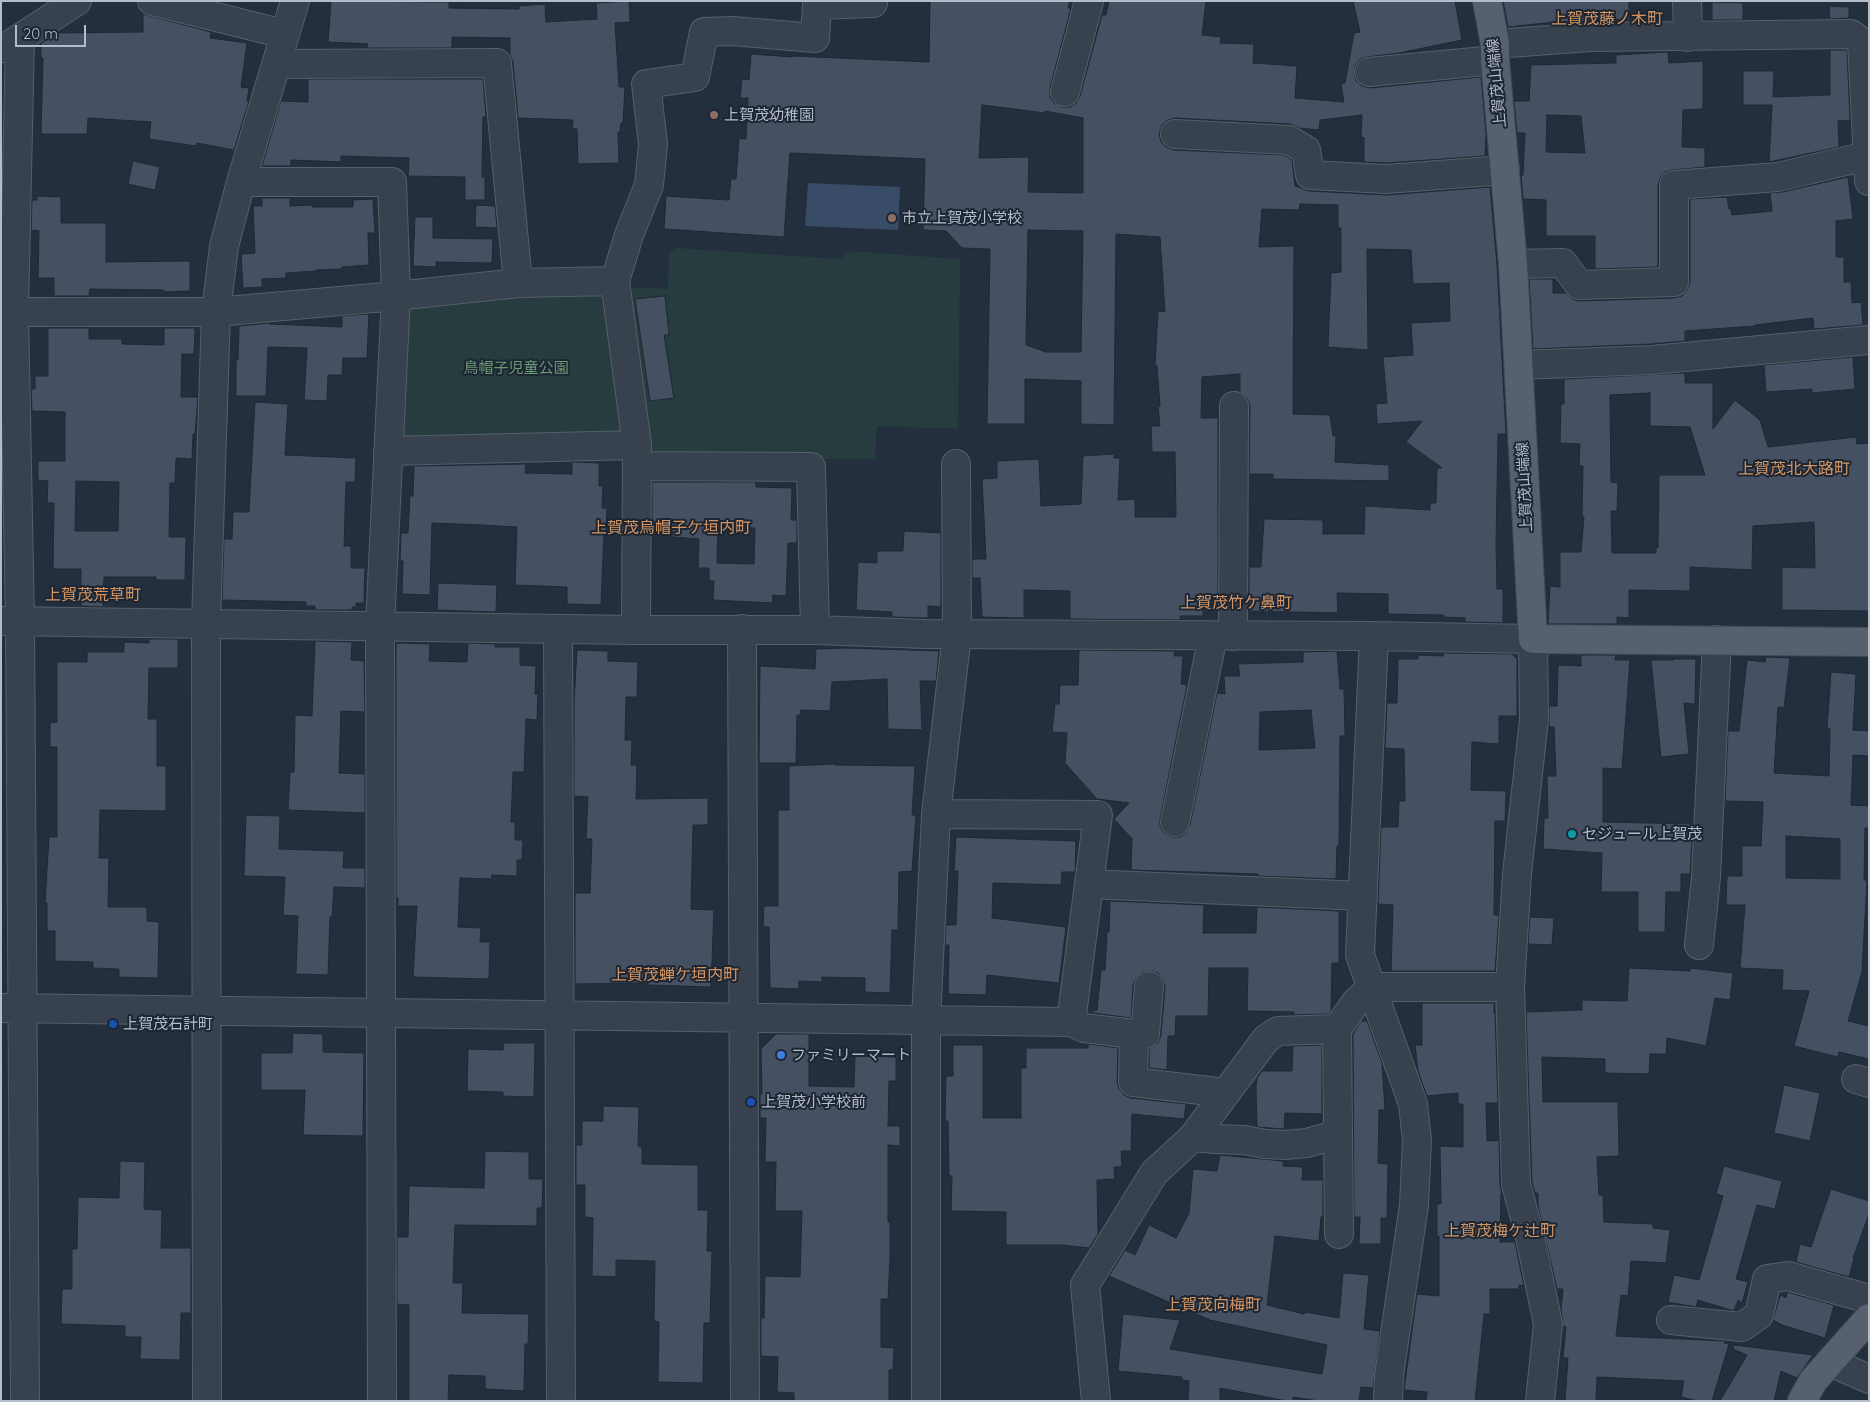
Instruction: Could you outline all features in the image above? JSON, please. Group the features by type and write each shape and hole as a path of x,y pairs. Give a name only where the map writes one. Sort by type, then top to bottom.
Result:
{"main road":[{"name":"上賀茂山端線","path":"1487,1 1495,52 1512,264 1533,639"},
{"path":"1533,639 1869,642"},
{"path":"1802,1401 1813,1380 1869,1318"}],"street":[{"path":"26,1401 12,1008 8,312 11,44 77,1"},
{"path":"152,1 284,34"},
{"path":"206,1401 206,624 216,312 224,246 295,1"},
{"path":"636,630 637,456 614,281 629,235 649,185 653,144 646,84 695,77 704,32 732,31 814,38 818,5 873,3 873,1"},
{"path":"1064,92 1089,1"},
{"path":"1687,1 1688,36"},
{"path":"1369,72 1590,38 1851,34 1862,42 1868,169 1674,185 1674,282 1579,285 1563,263 1512,264"},
{"path":"277,64 497,63 518,282"},
{"path":"1175,134 1289,140 1306,150 1310,175 1386,179 1505,170"},
{"path":"241,182 392,182 396,296 380,626 382,1401"},
{"path":"8,312 216,312 396,296 518,282 614,281"},
{"path":"1519,365 1652,360 1869,340"},
{"path":"1175,822 1223,636 1234,406"},
{"path":"388,451 637,456 811,466 815,630"},
{"path":"926,1401 926,1020 936,814 957,634 956,464"},
{"path":"10,621 636,630 815,630 957,634 1374,636 1533,639 1534,719 1517,874 1510,987 1516,1184 1530,1237 1548,1324 1540,1401"},
{"path":"558,629 561,1401"},
{"path":"742,629 745,1401"},
{"path":"1374,636 1360,955 1413,1104 1417,1141 1414,1205 1389,1375 1388,1401"},
{"path":"1699,945 1706,876 1717,640"},
{"path":"936,814 1098,815 1070,1022"},
{"path":"1089,884 1362,896"},
{"path":"12,1008 1070,1022 1084,1028 1144,1034 1149,986"},
{"path":"1339,1234 1337,1029 1356,1002 1372,987 1510,987"},
{"path":"1096,1401 1085,1285 1154,1174 1193,1137 1266,1039 1278,1031 1337,1029"},
{"path":"1134,1034 1133,1082 1226,1093"},
{"path":"1193,1137 1285,1145 1307,1143 1338,1134"},
{"path":"1671,1320 1742,1327 1759,1315 1767,1279 1788,1276 1869,1299"},
{"path":"1830,1362 1869,1379"}],"green space":[{"path":"676,248 840,259 848,251 960,259 958,429 877,426 875,459 655,460 644,451 625,297 635,287 668,289 669,253"},
{"name":"鳥帽子児童公園","path":"604,292 625,436 401,443 403,304"}],"water":[{"path":"808,183 900,187 898,230 805,226"}],"building":[{"path":"331,1 449,2 449,8 519,9 519,6 545,4 546,22 597,19 596,3 629,1 630,22 615,23 619,87 625,87 623,123 621,123 620,132 618,132 619,163 578,164 577,129 572,128 573,120 518,118 513,62 510,55 510,38 452,37 452,48 367,48 368,44 328,42"},
{"path":"930,1 1070,1 1068,8 1071,8 1050,88 1050,97 1054,103 1062,107 1070,107 1076,103 1080,96 1102,15 1106,15 1109,1 1206,1 1202,35 1221,37 1220,43 1254,44 1253,63 1297,66 1295,98 1344,102 1341,84 1345,83 1354,33 1360,32 1353,1 1455,1 1462,40 1360,59 1355,65 1354,74 1356,81 1362,86 1370,88 1481,77 1486,133 1485,156 1386,163 1364,162 1364,138 1361,137 1362,115 1320,120 1319,130 1299,128 1290,124 1175,118 1168,120 1162,125 1159,134 1161,142 1166,147 1174,150 1284,155 1292,160 1295,186 1309,191 1387,195 1490,187 1497,265 1506,434 1498,434 1496,542 1497,589 1503,589 1503,623 1465,622 1465,618 1444,617 1444,615 1388,614 1388,594 1337,593 1338,613 1249,611 1249,567 1261,567 1264,519 1323,520 1323,534 1364,534 1365,506 1430,510 1430,503 1436,503 1437,468 1442,468 1406,442 1422,421 1377,424 1376,404 1387,403 1383,357 1413,355 1411,323 1450,321 1449,283 1413,284 1411,250 1367,249 1368,350 1328,347 1331,273 1341,272 1341,228 1338,228 1338,205 1300,204 1299,210 1262,209 1259,247 1294,246 1293,414 1330,415 1333,436 1336,436 1335,462 1389,465 1389,481 1273,479 1273,474 1249,474 1250,406 1247,398 1240,392 1240,374 1202,377 1201,418 1218,418 1218,599 1203,599 1203,616 1180,616 1180,620 1070,619 1070,591 1024,590 1024,618 982,617 980,578 972,578 972,559 986,559 982,479 997,478 997,461 1039,459 1041,506 1081,504 1083,456 1114,454 1114,458 1120,458 1118,500 1135,499 1135,517 1176,517 1175,452 1152,452 1151,426 1160,426 1157,366 1155,365 1158,311 1165,312 1160,237 1116,234 1114,425 1081,424 1081,381 1025,379 1025,424 987,424 990,249 962,248 946,231 923,230 925,159 790,153 784,237 664,229 666,196 729,200 731,179 736,179 739,138 746,139 748,98 740,98 742,79 749,80 751,54 929,62","holes":["982,105 1045,113 1045,111 1083,118 1083,193 1028,192 1029,157 979,158","1028,230 1083,231 1081,352 1046,352 1026,345"]},
{"path":"1503,1 1629,1 1629,19 1545,23 1508,27"},
{"path":"1712,2 1743,3 1743,20 1712,20"},
{"path":"1829,6 1849,7 1849,18 1830,19"},
{"path":"143,14 211,32 210,38 247,43 241,87 249,88 247,101 249,101 234,150 197,143 196,146 149,139 151,122 88,118 87,134 41,134 43,58 41,58 41,43 57,33 143,32"},
{"path":"1830,50 1847,50 1850,120 1838,121 1839,147 1769,162 1772,105 1743,105 1743,71 1774,71 1773,97 1830,95"},
{"path":"1668,52 1669,63 1703,61 1703,109 1683,110 1682,147 1705,148 1705,167 1672,170 1665,172 1660,178 1658,185 1658,267 1595,269 1595,236 1546,236 1546,200 1523,199 1521,175 1523,175 1525,133 1517,133 1514,101 1529,101 1531,65 1616,63 1616,55","holes":["1547,115 1581,116 1585,153 1546,152"]},
{"path":"308,79 483,79 486,117 483,117 482,177 485,177 485,200 465,200 465,177 408,176 409,158 341,156 341,162 291,160 291,166 262,166 281,101 308,102"},
{"path":"133,161 160,167 155,190 128,184"},
{"path":"1848,177 1853,219 1836,221 1836,257 1844,257 1844,282 1851,282 1852,303 1861,302 1863,325 1814,329 1813,318 1755,326 1685,331 1685,341 1533,349 1529,279 1553,279 1553,293 1566,293 1572,299 1579,301 1674,298 1682,296 1690,282 1690,199 1727,197 1732,215 1772,211 1770,193"},
{"path":"37,196 61,197 61,223 106,223 106,262 190,261 190,291 164,292 164,290 90,289 89,296 54,296 54,278 38,278 39,231 31,230 32,200 37,200"},
{"path":"262,198 290,198 290,206 312,205 312,207 353,207 353,200 373,199 375,233 368,233 369,265 286,273 286,278 262,279 262,287 243,288 241,254 255,253 253,206 262,206"},
{"path":"476,205 495,206 497,228 475,227"},
{"path":"415,217 433,217 433,238 493,239 492,263 436,262 436,267 413,266"},
{"path":"665,296 669,335 664,335 674,398 650,401 635,299"},
{"path":"369,314 367,358 343,358 342,375 328,375 327,401 304,400 307,348 268,347 266,396 236,396 236,360 238,360 239,326 269,323 342,327 342,316"},
{"path":"48,328 89,328 89,339 122,339 122,344 164,345 164,328 195,328 194,354 182,354 181,397 198,397 192,459 176,458 175,483 170,483 169,537 186,537 185,580 156,580 156,577 104,577 103,607 81,606 81,569 53,569 54,503 47,503 48,481 38,480 38,461 65,461 65,412 32,411 31,389 35,389 35,376 48,376","holes":["76,481 119,482 118,531 75,531"]},
{"path":"1853,357 1855,389 1812,393 1812,389 1766,392 1764,365"},
{"path":"1685,373 1685,383 1713,383 1713,429 1735,400 1760,420 1768,447 1856,437 1857,444 1869,443 1869,611 1782,610 1782,567 1815,568 1814,522 1753,526 1752,570 1690,567 1690,591 1629,590 1629,618 1617,617 1617,624 1548,624 1550,586 1560,587 1560,552 1581,552 1584,517 1582,517 1583,466 1579,466 1580,444 1560,443 1561,404 1564,404 1564,379","holes":["1650,393 1650,426 1690,427 1705,475 1659,475 1658,548 1656,548 1656,553 1612,553 1611,511 1617,511 1618,483 1611,482 1610,395"]},
{"path":"255,402 288,404 285,455 356,458 355,482 346,482 344,546 351,546 351,568 365,568 364,603 356,603 356,607 352,607 352,610 315,610 315,606 306,606 306,602 222,600 224,539 232,539 233,512 249,512"},
{"path":"572,462 599,463 599,486 603,486 602,508 607,508 606,532 604,532 601,605 567,604 567,587 515,585 517,527 482,525 432,523 430,595 402,594 403,561 400,561 401,533 408,533 410,496 413,496 414,466 526,464 525,473 572,474"},
{"path":"652,482 756,482 756,487 792,488 791,520 797,520 797,543 788,543 786,596 773,595 772,603 713,600 714,581 709,581 709,568 698,568 699,539 672,537 673,531 652,530","holes":["718,527 755,528 754,564 717,563"]},
{"path":"904,531 941,533 941,607 928,606 928,618 892,617 892,612 856,610 858,562 877,563 877,551 903,551"},
{"path":"438,583 497,585 496,612 437,610"},
{"path":"149,639 178,639 178,668 149,668 148,719 157,719 157,766 166,766 166,811 100,810 99,858 109,858 108,907 147,907 147,921 159,922 158,978 119,977 119,969 93,968 93,962 55,961 55,931 47,931 47,903 45,903 49,837 57,837 57,747 50,747 50,723 57,722 57,662 87,662 87,652 124,652 124,642 149,643"},
{"path":"315,641 352,642 351,660 364,661 365,712 341,711 339,773 365,774 365,813 288,810 290,772 294,772 295,715 312,716"},
{"path":"396,643 430,644 429,661 467,662 468,643 495,644 495,647 520,647 520,665 536,666 535,694 538,694 537,720 526,719 524,772 513,772 511,822 515,822 515,840 523,840 522,860 517,860 517,876 492,875 491,879 460,878 458,927 481,928 480,942 490,942 489,979 413,977 417,906 398,906 398,898 396,898"},
{"path":"816,649 939,651 936,681 920,681 922,730 888,729 887,679 832,682 830,711 801,710 800,715 797,715 796,763 759,763 760,666 815,669"},
{"path":"577,650 608,651 608,661 638,662 637,697 626,697 625,740 632,740 631,765 637,765 636,799 708,798 708,825 693,825 691,909 714,910 711,987 648,985 648,983 575,984 575,893 590,893 592,839 586,839 588,797 574,796 574,704"},
{"path":"1079,650 1175,651 1174,656 1183,656 1181,684 1187,685 1160,819 1160,826 1164,833 1172,837 1180,837 1186,833 1190,825 1217,693 1225,694 1224,676 1240,676 1238,664 1303,662 1303,652 1337,651 1340,689 1344,689 1345,736 1340,736 1339,846 1337,846 1336,879 1258,876 1258,874 1131,870 1133,840 1114,819 1129,803 1097,799 1065,763 1067,733 1052,732 1055,704 1059,704 1060,685 1078,685","holes":["1311,710 1315,748 1259,750 1260,712"]},
{"path":"1443,653 1512,654 1517,659 1517,716 1499,716 1499,744 1472,742 1471,790 1506,791 1505,821 1495,821 1494,915 1499,915 1495,971 1391,971 1393,905 1378,904 1381,827 1398,827 1399,801 1405,801 1404,749 1385,748 1387,703 1397,703 1398,659 1418,659 1418,655 1443,656"},
{"path":"1581,655 1616,655 1615,660 1630,660 1622,769 1603,768 1603,822 1693,824 1690,874 1681,874 1681,892 1666,892 1665,932 1638,932 1638,892 1601,892 1602,853 1543,849 1544,818 1548,818 1547,776 1556,776 1554,727 1549,727 1549,706 1557,706 1558,665 1581,666"},
{"path":"1766,657 1790,658 1784,708 1778,707 1774,773 1829,776 1830,729 1827,729 1831,672 1856,674 1853,730 1869,731 1869,756 1853,755 1851,805 1869,806 1869,828 1865,828 1864,880 1867,880 1862,972 1848,1021 1869,1026 1869,1059 1839,1052 1838,1057 1794,1046 1809,991 1782,990 1783,970 1740,968 1745,905 1726,905 1727,876 1742,876 1742,846 1761,846 1763,802 1725,801 1728,731 1739,731 1747,660 1765,662","holes":["1786,836 1840,839 1840,879 1786,878"]},
{"path":"1696,659 1695,704 1684,703 1689,754 1661,757 1651,660"},
{"path":"835,764 915,766 912,815 916,815 912,871 899,872 898,930 892,930 890,993 865,992 865,978 822,977 822,982 799,981 799,989 770,988 769,927 763,927 764,906 778,906 778,810 789,810 789,766"},
{"path":"246,815 280,816 279,849 344,851 343,868 365,868 365,888 334,887 332,917 330,917 328,975 296,974 298,916 283,915 285,877 244,876"},
{"path":"956,837 1076,841 1075,872 1062,872 1061,885 993,883 992,918 1066,927 1059,983 987,975 986,995 948,994 949,945 945,945 946,925 956,925 958,871 954,871"},
{"path":"1110,901 1204,905 1203,933 1256,933 1257,907 1339,911 1339,963 1332,963 1331,1011 1329,1014 1294,1015 1294,1012 1247,1011 1248,968 1209,968 1208,1016 1176,1016 1175,1036 1168,1036 1167,1070 1149,1068 1149,1049 1158,1043 1161,1035 1165,987 1158,973 1151,971 1143,972 1136,978 1133,985 1131,1018 1093,1013 1093,1010 1097,1010 1101,970 1105,970"},
{"path":"1530,917 1554,918 1552,945 1528,944"},
{"path":"1629,968 1690,971 1690,968 1733,973 1730,1000 1715,998 1706,1046 1667,1038 1666,1054 1650,1054 1649,1074 1605,1073 1605,1059 1542,1057 1543,1102 1618,1102 1619,1156 1597,1157 1599,1195 1603,1195 1604,1222 1653,1224 1653,1228 1670,1230 1666,1263 1631,1261 1628,1296 1621,1295 1616,1336 1725,1341 1724,1343 1729,1344 1712,1401 1698,1401 1681,1397 1684,1381 1597,1377 1596,1401 1565,1401 1568,1358 1563,1358 1566,1327 1563,1326 1561,1309 1563,1289 1557,1289 1538,1206 1538,1193 1535,1193 1532,1182 1526,1012 1582,1010 1582,1000 1627,1001"},
{"path":"1422,1003 1494,1003 1498,1103 1486,1103 1487,1141 1499,1140 1502,1194 1500,1242 1515,1242 1524,1286 1519,1285 1519,1289 1490,1289 1490,1314 1484,1314 1475,1401 1426,1401 1427,1392 1404,1390 1417,1294 1439,1296 1437,1204 1441,1204 1440,1146 1463,1147 1463,1104 1458,1104 1458,1093 1427,1096 1418,1071 1415,1045 1422,1045"},
{"path":"1361,1021 1367,1021 1382,1063 1385,1110 1379,1110 1378,1163 1388,1164 1387,1218 1381,1218 1381,1244 1359,1244 1360,1217 1354,1217 1353,1034"},
{"path":"293,1033 323,1034 323,1052 364,1053 363,1136 303,1135 305,1090 261,1090 261,1053 292,1053"},
{"path":"776,1034 809,1034 809,1086 854,1087 855,1056 896,1057 896,1081 889,1081 888,1126 900,1126 900,1146 888,1145 890,1258 888,1299 881,1299 881,1347 894,1348 893,1370 889,1370 889,1401 794,1401 794,1393 777,1392 778,1357 761,1356 761,1318 764,1318 765,1276 800,1277 802,1211 775,1211 776,1162 765,1162 766,1118 760,1118 760,1094 762,1094 761,1049"},
{"path":"504,1043 535,1043 534,1097 503,1096 503,1092 467,1091 468,1049 503,1050"},
{"path":"1088,1044 1118,1048 1117,1082 1119,1089 1124,1095 1131,1098 1186,1104 1184,1119 1132,1114 1131,1151 1121,1151 1122,1167 1114,1167 1115,1179 1097,1180 1098,1234 1089,1248 1063,1245 1006,1245 1006,1212 951,1211 952,1176 949,1176 948,1121 945,1121 946,1076 953,1076 953,1045 983,1045 983,1118 1021,1118 1021,1068 1026,1068 1026,1048 1088,1048"},
{"path":"1322,1045 1322,1114 1285,1113 1284,1129 1257,1127 1256,1088 1257,1078 1262,1071 1292,1071 1293,1046"},
{"path":"1784,1085 1820,1093 1810,1141 1774,1133"},
{"path":"603,1106 639,1107 638,1146 642,1147 642,1164 698,1165 698,1210 708,1210 707,1251 712,1251 710,1323 704,1323 703,1383 658,1382 659,1322 654,1321 655,1261 616,1260 616,1277 592,1276 593,1218 585,1217 585,1185 576,1185 576,1145 582,1145 582,1121 603,1121"},
{"path":"485,1151 529,1152 529,1179 543,1179 542,1208 537,1208 537,1226 455,1225 453,1283 463,1283 462,1313 529,1314 528,1344 525,1344 524,1391 485,1389 485,1376 449,1375 448,1401 409,1401 409,1305 397,1304 397,1237 408,1237 409,1186 484,1188"},
{"path":"1220,1155 1283,1161 1283,1166 1303,1167 1302,1180 1323,1180 1323,1217 1321,1217 1319,1241 1275,1236 1267,1305 1304,1314 1305,1312 1339,1318 1343,1273 1369,1275 1364,1329 1380,1331 1373,1388 1361,1387 1359,1401 1319,1401 1293,1397 1293,1401 1287,1401 1220,1388 1220,1401 1188,1401 1189,1381 1182,1380 1182,1377 1118,1371 1123,1314 1180,1320 1170,1349 1322,1374 1327,1345 1210,1320 1109,1276 1125,1250 1135,1255 1149,1225 1176,1238 1189,1213 1193,1169 1217,1171"},
{"path":"120,1161 145,1162 144,1209 162,1210 161,1248 191,1248 191,1313 181,1313 180,1360 140,1359 141,1337 125,1337 125,1326 61,1324 62,1289 72,1289 72,1249 77,1249 78,1197 119,1198"},
{"path":"1724,1166 1782,1181 1775,1209 1757,1205 1736,1279 1748,1282 1742,1303 1738,1300 1734,1311 1698,1300 1696,1307 1668,1302 1674,1275 1699,1280 1723,1196 1716,1194"},
{"path":"1831,1189 1869,1201 1869,1214 1853,1258 1849,1277 1796,1262 1800,1244 1811,1247"},
{"path":"1787,1292 1834,1305 1825,1338 1782,1325 1773,1320 1781,1295 1786,1298"},
{"path":"1734,1345 1813,1355 1797,1378 1781,1371 1774,1401 1720,1401 1747,1355 1733,1349"}],"place":[{"name":"上賀茂幼稚園","path":"714,115"},
{"name":"市立上賀茂小学校","path":"892,218"},
{"name":"セジュール上賀茂","path":"1572,834"},
{"name":"上賀茂石計町","path":"113,1024"},
{"name":"ファミリーマート","path":"781,1055"},
{"name":"上賀茂小学校前","path":"751,1102"}],"district":[{"name":"上賀茂藤ノ木町","path":"1607,19"},
{"name":"上賀茂北大路町","path":"1794,469"},
{"name":"上賀茂烏帽子ケ垣内町","path":"671,528"},
{"name":"上賀茂荒草町","path":"93,595"},
{"name":"上賀茂竹ケ鼻町","path":"1236,603"},
{"name":"上賀茂蝉ケ垣内町","path":"675,975"},
{"name":"上賀茂梅ケ辻町","path":"1500,1231"},
{"name":"上賀茂向梅町","path":"1213,1305"}]}
